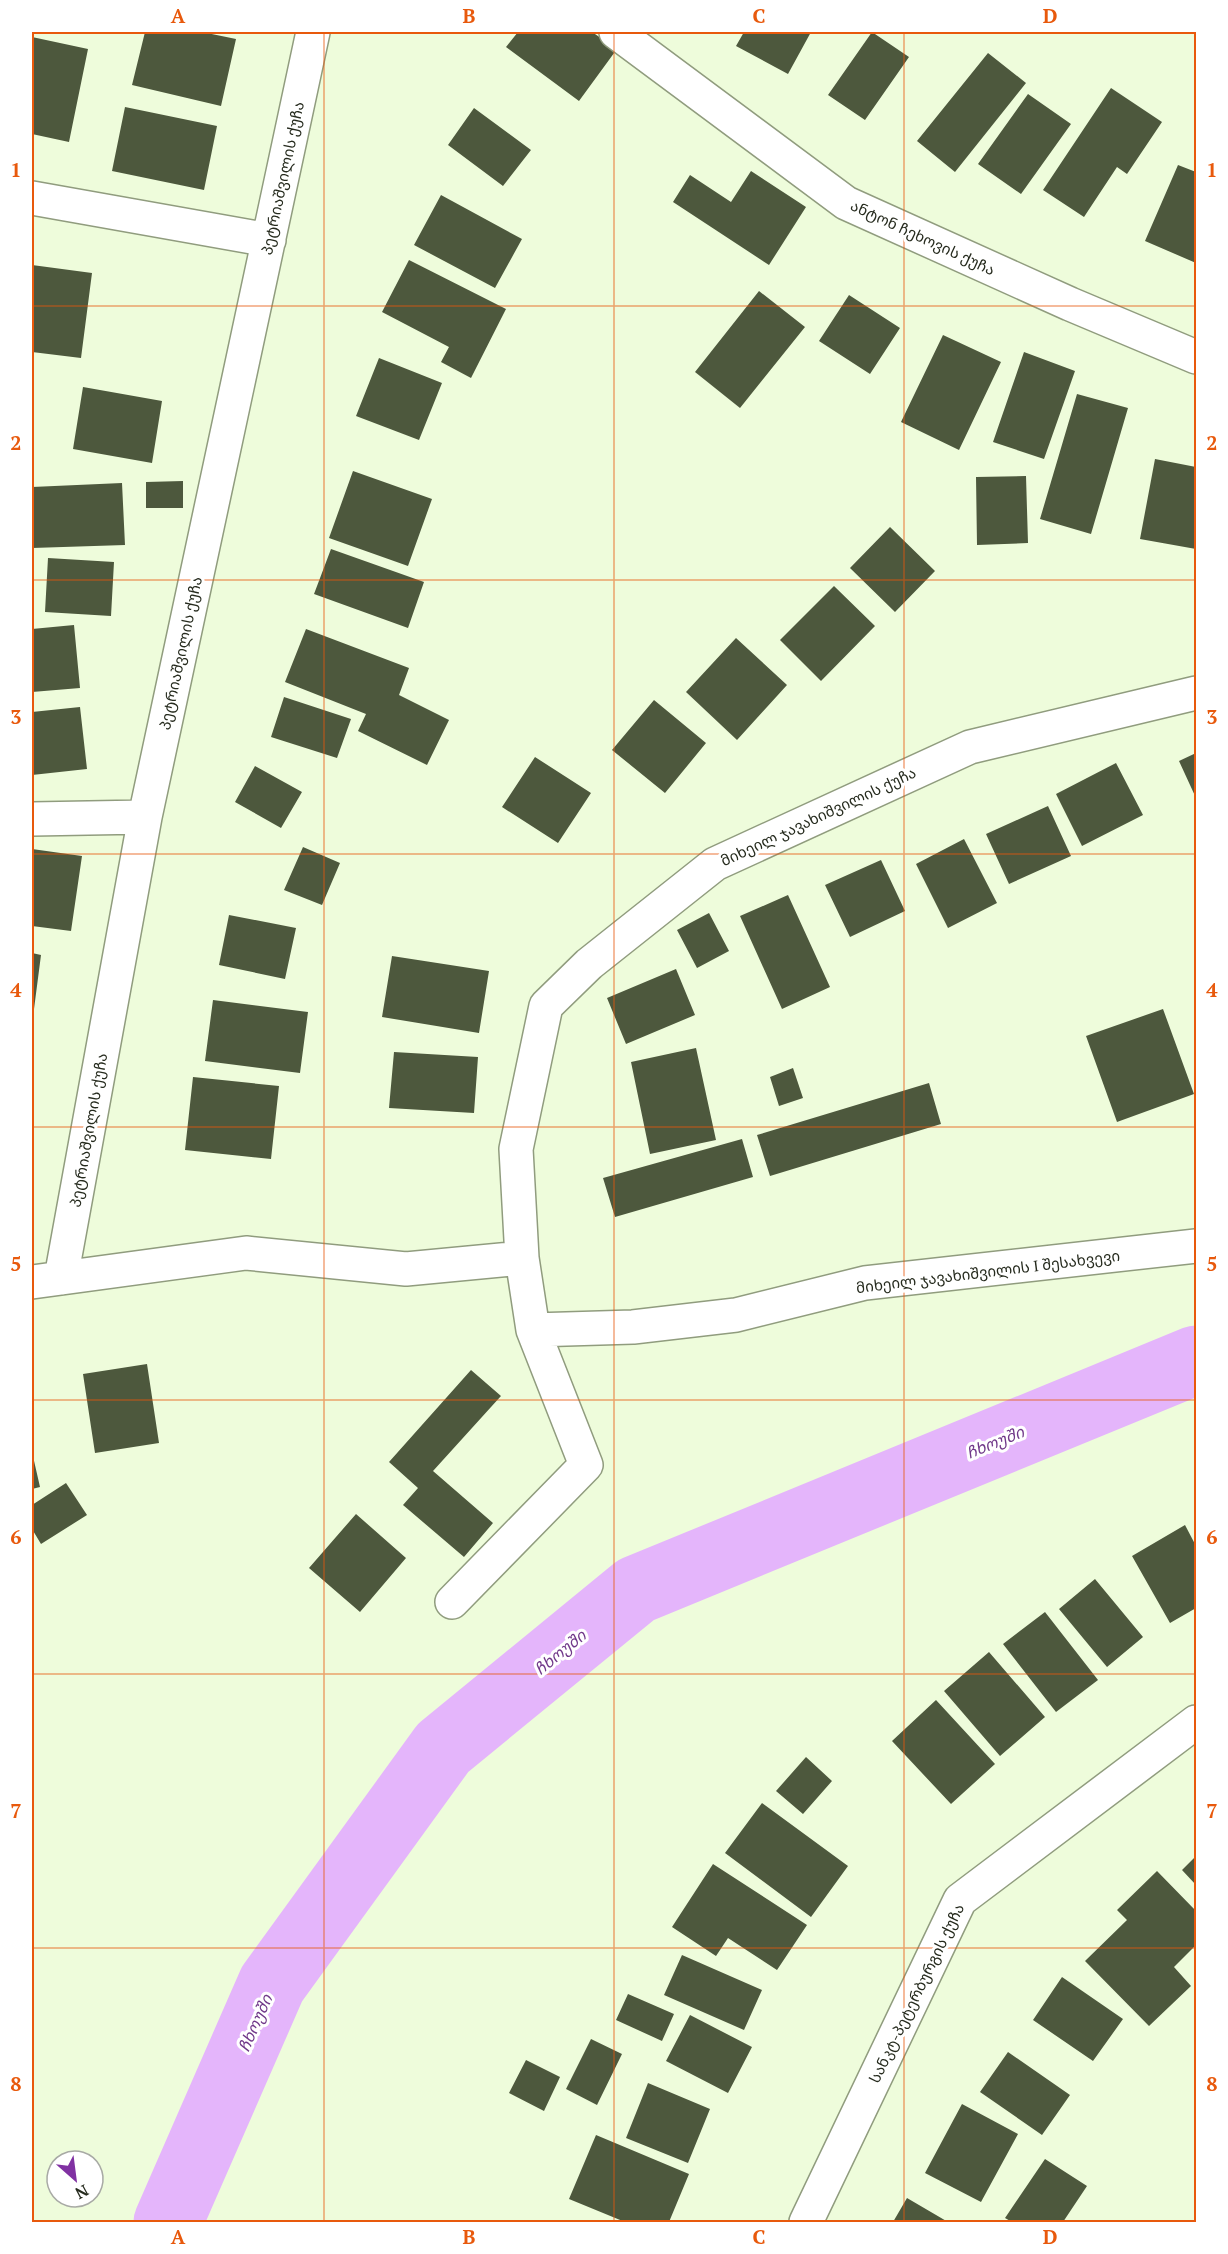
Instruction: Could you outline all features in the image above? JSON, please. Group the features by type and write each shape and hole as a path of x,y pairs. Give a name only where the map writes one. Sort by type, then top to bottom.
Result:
{"street":[{"name":"პეტრიაშვილის ქუჩა","path":"46,1280 313,32"},
{"name":"ანტონ ჩეხოვის ქუჩა","path":"616,32 846,203 1070,304 1197,357"},
{"path":"32,198 268,240"},
{"name":"მიხეილ ჯავახიშვილის ქუჩა","path":"522,1258 516,1149 546,1006 589,964 715,864 970,747 1197,693"},
{"path":"32,819 145,817"},
{"name":"მიხეილ ჯავახიშვილის I შესახვევი","path":"533,1330 633,1327 736,1315 865,1283 1197,1246"},
{"path":"46,1280 246,1252 406,1269 522,1258 533,1330 586,1465 452,1602"},
{"name":"სანკტ-პეტერბურგის ქუჩა","path":"806,2223 960,1900 1197,1722"}],"building":[{"path":"145,32 202,32 236,39 221,106 132,85"},
{"path":"518,32 592,32 617,49 579,101 506,47"},
{"path":"744,32 811,32 788,74 736,46"},
{"path":"872,32 909,57 865,120 828,95"},
{"path":"32,37 88,49 69,142 32,134"},
{"path":"988,53 1026,83 955,172 917,141"},
{"path":"1111,88 1162,122 1127,174 1117,167 1084,217 1043,190"},
{"path":"1028,94 1071,124 1021,194 978,164"},
{"path":"125,107 217,126 204,190 112,171"},
{"path":"474,108 531,150 503,186 448,145"},
{"path":"1178,165 1196,172 1196,263 1145,241"},
{"path":"751,171 806,207 769,265 673,202 690,175 731,202"},
{"path":"441,195 522,239 495,288 414,245"},
{"path":"409,260 506,309 471,378 441,362 449,347 382,312"},
{"path":"32,265 92,273 81,358 32,352"},
{"path":"759,291 805,327 740,408 695,372"},
{"path":"849,295 900,328 870,374 819,341"},
{"path":"943,335 1001,362 959,450 901,422"},
{"path":"1024,352 1075,371 1044,459 993,442"},
{"path":"379,358 442,383 419,440 356,416"},
{"path":"83,387 162,401 152,463 73,449"},
{"path":"1077,394 1128,408 1091,534 1040,519"},
{"path":"1155,459 1196,467 1196,549 1140,539"},
{"path":"353,471 432,499 408,566 329,538"},
{"path":"1026,476 1028,543 977,545 976,477"},
{"path":"183,481 183,508 146,508 146,482"},
{"path":"122,483 125,545 32,548 32,487"},
{"path":"890,527 935,571 895,612 850,568"},
{"path":"331,549 424,582 408,628 314,594"},
{"path":"48,558 114,562 111,616 45,612"},
{"path":"834,586 875,626 821,681 780,640"},
{"path":"74,625 80,688 32,692 32,629"},
{"path":"306,629 409,668 399,695 449,720 427,765 358,731 366,714 285,682"},
{"path":"736,638 787,685 737,740 686,692"},
{"path":"284,697 351,719 337,758 271,737"},
{"path":"654,700 706,743 665,793 612,750"},
{"path":"80,707 87,769 32,775 32,712"},
{"path":"1196,753 1196,798 1179,761"},
{"path":"535,757 591,793 558,843 502,807"},
{"path":"1116,763 1143,815 1082,846 1056,794"},
{"path":"255,766 302,792 281,828 235,802"},
{"path":"1048,806 1071,856 1009,884 986,834"},
{"path":"964,839 997,903 948,928 916,864"},
{"path":"303,847 340,863 322,905 284,890"},
{"path":"32,849 82,856 71,931 32,926"},
{"path":"881,860 905,911 850,937 825,885"},
{"path":"788,895 830,987 782,1009 740,916"},
{"path":"709,913 729,951 697,968 677,930"},
{"path":"229,915 296,928 285,979 219,965"},
{"path":"32,953 41,955 34,1009 32,1009"},
{"path":"392,956 489,971 479,1033 382,1017"},
{"path":"676,969 695,1015 626,1044 607,998"},
{"path":"213,1000 308,1012 300,1073 205,1061"},
{"path":"1163,1009 1194,1094 1117,1122 1086,1036"},
{"path":"696,1048 716,1140 650,1154 631,1062"},
{"path":"394,1052 478,1057 474,1113 389,1108"},
{"path":"793,1068 803,1098 779,1106 770,1077"},
{"path":"193,1077 279,1086 271,1159 185,1150"},
{"path":"929,1083 941,1124 770,1176 757,1135"},
{"path":"742,1139 753,1177 615,1217 603,1178"},
{"path":"147,1364 159,1443 95,1453 83,1374"},
{"path":"471,1370 501,1396 433,1471 493,1523 464,1557 403,1505 418,1488 389,1462"},
{"path":"32,1452 40,1487 32,1489"},
{"path":"66,1483 87,1515 41,1544 32,1529 32,1505"},
{"path":"356,1514 406,1558 360,1612 309,1568"},
{"path":"1185,1525 1196,1546 1196,1608 1170,1623 1132,1556"},
{"path":"1095,1579 1143,1637 1107,1667 1059,1609"},
{"path":"1045,1612 1098,1680 1056,1712 1003,1644"},
{"path":"989,1652 1045,1717 1000,1756 944,1691"},
{"path":"936,1700 995,1764 951,1804 892,1741"},
{"path":"806,1757 832,1781 803,1814 776,1791"},
{"path":"762,1803 848,1866 811,1917 725,1853"},
{"path":"1196,1856 1196,1885 1182,1870"},
{"path":"713,1864 807,1925 777,1970 728,1938 716,1956 672,1927"},
{"path":"1157,1871 1196,1911 1196,1945 1174,1967 1191,1986 1149,2026 1085,1961 1127,1920 1117,1910"},
{"path":"682,1955 762,1990 744,2030 664,1995"},
{"path":"1062,1977 1123,2019 1093,2061 1033,2020"},
{"path":"628,1994 674,2014 662,2041 616,2020"},
{"path":"690,2015 752,2047 728,2093 666,2061"},
{"path":"591,2039 622,2054 597,2105 566,2089"},
{"path":"1008,2052 1070,2095 1042,2135 980,2092"},
{"path":"526,2060 560,2077 544,2111 509,2093"},
{"path":"648,2083 710,2109 688,2163 626,2138"},
{"path":"962,2104 1018,2134 981,2202 925,2173"},
{"path":"596,2135 689,2174 669,2222 625,2222 569,2199"},
{"path":"1045,2159 1087,2186 1063,2222 1012,2222 1005,2218"},
{"path":"907,2198 948,2222 893,2222"}],"waterway":[{"name":"ჩხოუში","path":"168,2222 272,1984 443,1748 636,1590 1196,1360"}]}
